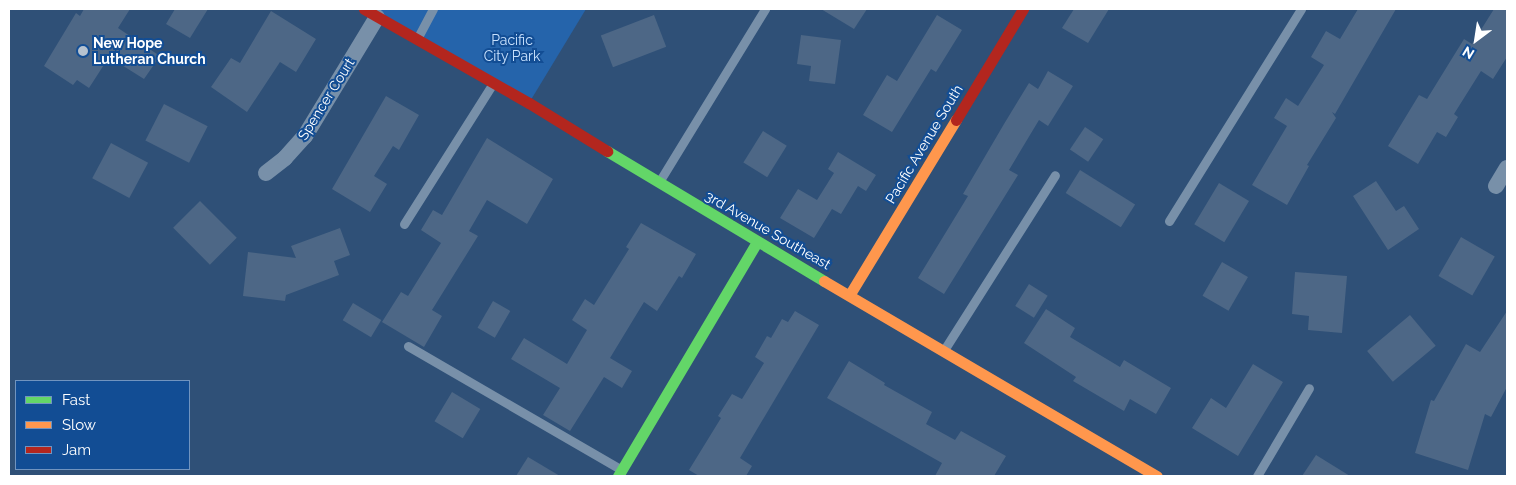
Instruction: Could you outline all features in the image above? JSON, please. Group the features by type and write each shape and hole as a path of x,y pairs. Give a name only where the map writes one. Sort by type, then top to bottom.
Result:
{"street":[{"name":"Pacific Avenue South","path":"850,294 1023,9"},
{"name":"3rd Avenue Southeast","path":"370,13 493,82 757,242 850,294 1158,476"},
{"name":"Spencer Court","path":"266,174 285,158 304,136 370,13"},
{"path":"1496,186 1507,168"},
{"path":"620,475 757,242"}],"lane":[{"path":"417,39 433,9"},
{"path":"658,182 765,9"},
{"path":"1169,221 1301,9"},
{"path":"404,224 493,82"},
{"path":"944,350 1055,175"},
{"path":"408,346 620,475"},
{"path":"1256,476 1309,388"}],"green space":[{"name":"Pacific City Park","path":"364,9 586,9 529,103"}],"building":[{"name":"New Hope Lutheran Church","path":"84,9 130,9 118,28 160,56 144,79 109,57 89,88 77,80 73,85 44,66 76,13 80,16"},
{"path":"175,9 208,9 190,38 166,24"},
{"path":"821,9 867,9 854,29"},
{"path":"1074,9 1109,9 1088,43 1062,28"},
{"path":"1358,9 1396,9 1335,114 1332,112 1336,118 1307,165 1309,166 1287,205 1252,185 1287,126 1274,118 1286,98 1298,106 1324,65 1311,57 1326,31 1340,39"},
{"path":"1494,9 1507,9 1507,57 1493,79 1481,71 1454,114 1458,117 1446,137 1437,132 1418,164 1388,146 1419,95 1427,99 1464,39 1472,44"},
{"path":"271,11 316,39 296,72 280,62 247,112 211,87 231,58 240,63"},
{"path":"654,15 666,47 613,67 601,35"},
{"path":"937,15 962,30 936,72 931,69 892,132 863,115 887,75 897,81"},
{"path":"801,35 841,40 835,84 809,81 811,66 797,64"},
{"path":"1048,71 1073,86 1048,126 1039,120 1009,170 1018,175 944,294 918,278 968,196 963,194 1029,83 1038,89"},
{"path":"386,96 419,115 399,150 393,146 374,176 387,184 370,212 332,189"},
{"path":"164,104 208,126 189,163 145,141"},
{"path":"1085,127 1103,139 1088,162 1070,149"},
{"path":"763,131 787,146 767,177 743,162"},
{"path":"487,138 553,179 527,224 487,200 469,231 478,236 432,310 442,316 424,347 382,322 401,292 408,296 441,243 421,230 433,210 442,215"},
{"path":"111,143 148,163 129,198 92,178"},
{"path":"838,152 876,175 866,191 858,186 841,214 832,209 814,238 780,218 798,189 817,200 834,173 828,169"},
{"path":"1080,170 1135,204 1121,227 1066,193"},
{"path":"1376,181 1396,211 1404,206 1419,229 1388,250 1353,196"},
{"path":"1219,183 1249,201 1224,242 1194,224"},
{"path":"200,201 237,238 210,265 173,228"},
{"path":"641,223 696,254 682,278 679,276 657,311 644,302 610,358 632,371 622,388 604,377 570,431 543,415 560,388 511,359 524,338 567,364 587,330 572,320 585,299 594,305 629,249 626,247"},
{"path":"340,228 350,255 334,261 339,275 286,295 285,301 243,296 248,252 296,258 291,246"},
{"path":"1461,237 1495,256 1472,295 1438,276"},
{"path":"1222,262 1248,277 1228,311 1202,296"},
{"path":"1295,272 1347,276 1342,333 1308,330 1309,316 1292,314"},
{"path":"1029,284 1048,296 1034,318 1015,306"},
{"path":"493,301 510,311 495,338 478,328"},
{"path":"353,303 381,320 371,337 343,320"},
{"path":"1046,309 1075,328 1070,337 1120,367 1124,360 1171,388 1156,414 1130,399 1124,411 1073,381 1076,377 1024,343"},
{"path":"795,311 819,325 740,458 752,466 746,476 699,476 689,470 721,418 718,416 732,394 742,399 764,363 755,357 767,336 771,338 782,319 788,322"},
{"path":"1507,311 1507,387 1491,417 1485,414 1468,470 1415,453 1431,400 1434,401 1466,344 1480,352"},
{"path":"1410,315 1436,346 1393,382 1367,351"},
{"path":"849,361 885,383 884,385 932,412 926,424 955,440 961,431 1006,456 994,476 935,476 942,463 827,398"},
{"path":"1253,364 1283,382 1238,456 1192,428 1211,398 1226,408"},
{"path":"452,392 480,409 463,438 434,421"},
{"path":"1316,455 1350,476 1302,476"},
{"path":"528,457 560,476 516,476"}],"traffic: fast":[{"path":"607,151 824,281"},
{"path":"618,476 757,242"}],"traffic: slow":[{"path":"850,294 956,120"},
{"path":"824,281 1157,476"}],"traffic: jam":[{"path":"364,9 529,103 607,151"},
{"path":"956,120 1023,9"}],"place":[{"name":"New Hope Lutheran Church","path":"83,51"}]}
